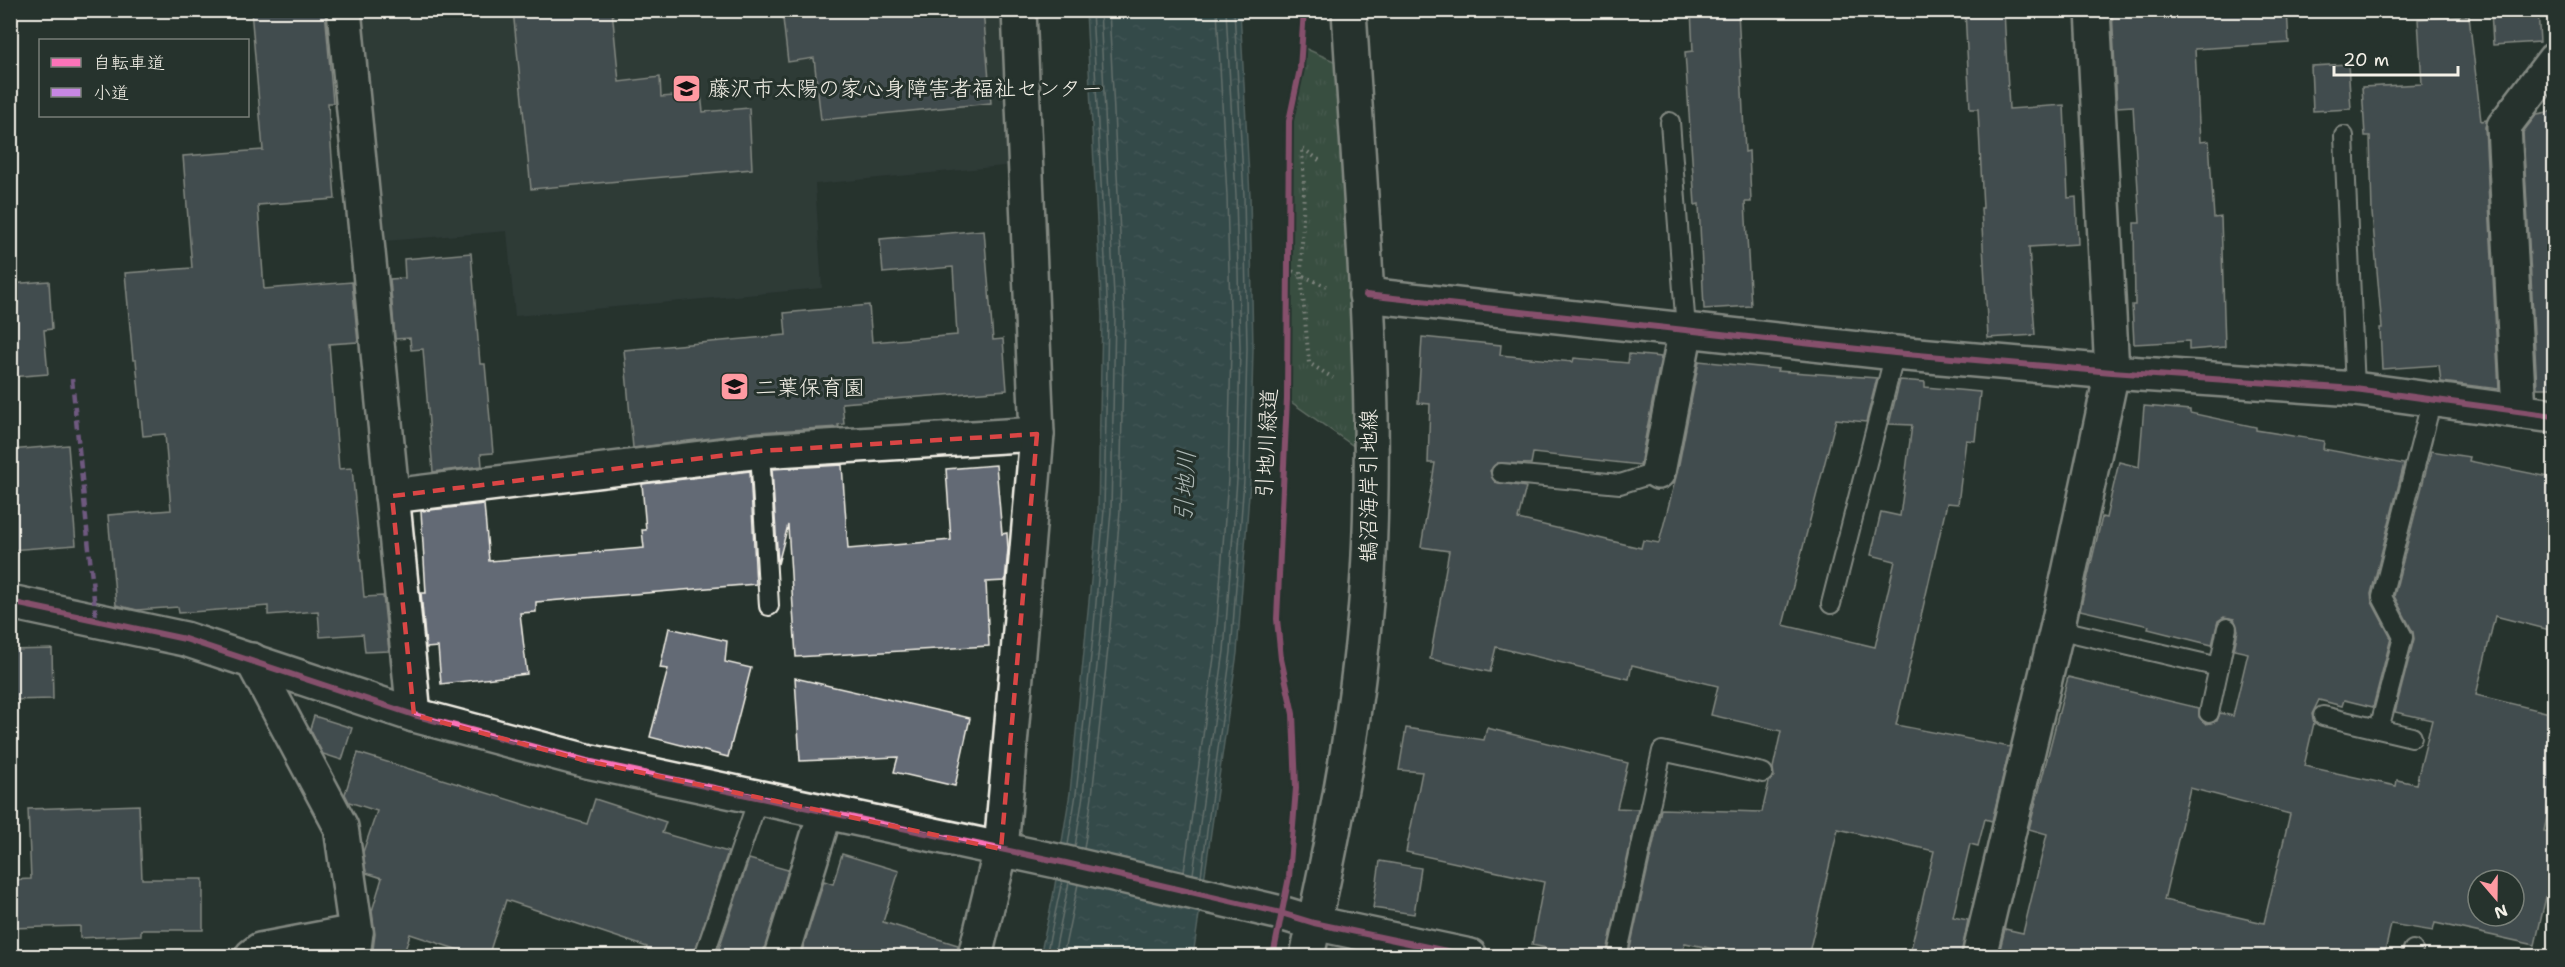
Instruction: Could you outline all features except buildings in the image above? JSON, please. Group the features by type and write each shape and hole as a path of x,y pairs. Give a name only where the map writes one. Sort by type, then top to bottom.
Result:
{"street":[{"path":"344,10 414,715"},
{"path":"975,957 1001,849 1037,434 1019,10"},
{"name":"鵠沼海岸引地線","path":"1307,957 1345,777 1365,618 1370,520 1370,406 1351,293 1349,10"},
{"path":"1978,957 2057,629 2112,372 2093,10"},
{"path":"2518,411 2504,126 2554,60"},
{"path":"1351,293 1895,352 2112,372 2355,389 2554,417"},
{"path":"1658,472 1686,329"},
{"path":"392,496 760,452 1037,434"},
{"path":"10,602 185,639 414,715 587,761 1066,863 1314,923 1470,957"},
{"path":"252,660 341,827 354,944 261,950 252,957"},
{"path":"780,957 825,813"}],"lane":[{"path":"1670,122 1686,329"},
{"path":"2344,136 2355,389"},
{"path":"1831,604 1895,352"},
{"path":"2379,729 2403,637 2382,597 2432,399"},
{"path":"760,452 769,606"},
{"path":"1501,472 1620,484 1658,472"},
{"path":"2210,713 2227,628"},
{"path":"2057,629 2219,667"},
{"path":"2323,716 2412,737"},
{"path":"1617,957 1662,751 1763,772"},
{"path":"704,957 758,798"}],"path":[{"path":"1319,167 1318,159 1302,147 1304,187 1301,273 1309,363 1339,382"},
{"path":"1287,269 1301,273 1326,286 1351,293"},
{"path":"1326,286 1327,277"}],"highlighted area":[{"path":"1037,434 1001,849 587,761 414,715 392,496 760,451"}],"shaded area":[{"name":"藤沢市太陽の家心身障害者福祉センター","path":"359,11 1001,11 1014,165 815,184 822,288 515,316 507,231 384,241"}],"green space":[{"path":"1302,47 1352,69 1365,454 1287,399 1289,138"}],"water":[{"name":"引地川","path":"1086,11 1240,11 1250,196 1253,348 1250,481 1237,653 1193,956 1040,956 1053,897 1070,793 1098,510 1102,317"}],"marked path":[{"path":"72,379 96,619"}],"cycle path":[{"name":"引地川緑道","path":"1273,956 1289,877 1296,788 1293,714 1281,659 1277,619 1287,399 1289,121 1300,69 1304,10"},
{"path":"1366,295 1895,353 2112,372 2355,389 2554,416"},
{"path":"10,602 185,639 414,715 587,761 1066,863 1281,913 1314,923 1470,956"}],"place":[{"name":"藤沢市太陽の家心身障害者福祉センター","path":"687,88"},
{"name":"二葉保育園","path":"734,387"}]}
